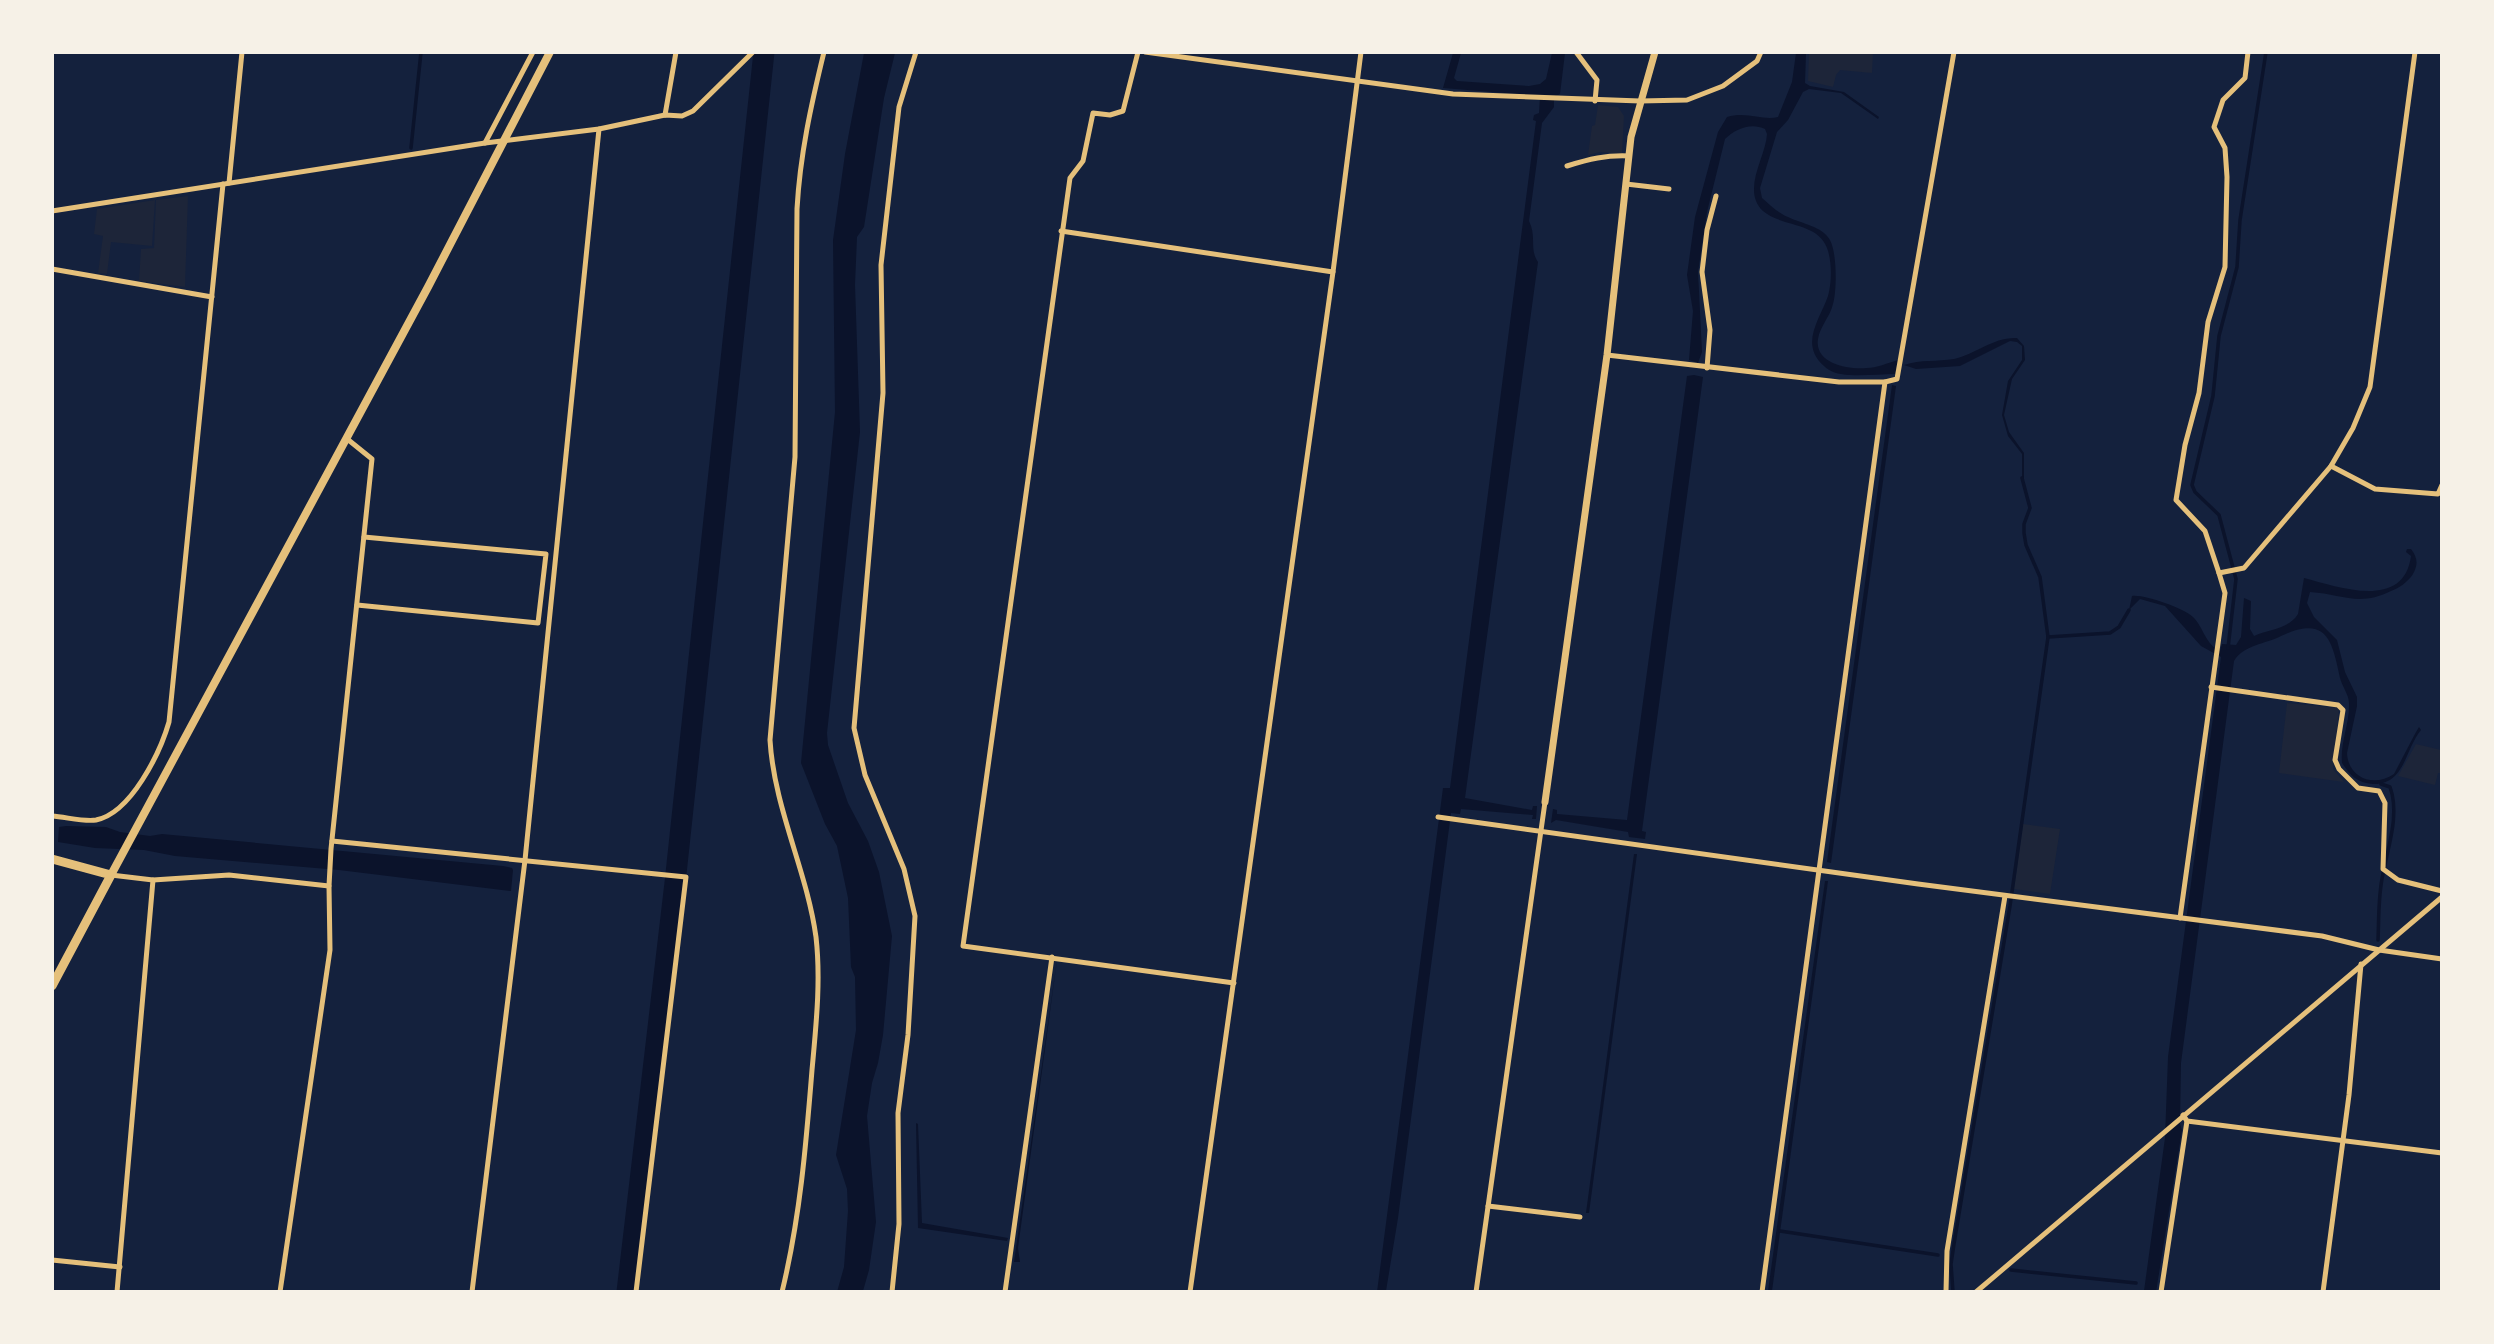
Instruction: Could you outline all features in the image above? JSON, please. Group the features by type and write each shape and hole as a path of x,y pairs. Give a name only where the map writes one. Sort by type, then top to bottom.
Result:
{"main road":[{"path":"52,986 428,287 551,52"},
{"path":"52,859 111,875"}],"street":[{"path":"52,816 95,820 114,813 131,798 165,735 169,722 212,298 242,52"},
{"path":"485,143 533,52"},
{"path":"665,115 676,52"},
{"path":"52,211 485,143 600,129 665,115 681,117 693,111 753,52"},
{"path":"782,1292 803,1180 817,1012 817,976 816,939 810,908 777,782 770,740 795,457 799,170 824,52"},
{"path":"892,1292 899,1224 898,1113 908,1035 915,916 904,869 865,775 854,728 883,393 880,265 899,107 916,52"},
{"path":"1138,52 1123,111 1110,115 1093,113 1083,161 1070,178 962,946 1234,983"},
{"path":"1145,52 1453,94 1640,102 1687,100 1723,86 1757,61 1761,52"},
{"path":"1190,1292 1333,272 1361,52"},
{"path":"1576,52 1597,80 1595,101"},
{"path":"1476,1292 1607,355 1629,156 1640,102 1655,52"},
{"path":"1607,355 1839,382 1885,382 1897,379 1954,52"},
{"path":"2180,918 2224,593 2205,531 2176,500 2185,445 2199,393 2208,322 2225,267 2225,148 2214,127 2222,100 2245,78 2248,52"},
{"path":"2219,573 2244,568 2331,466 2353,428 2370,387 2415,52"},
{"path":"472,1292 525,860 600,129"},
{"path":"1567,166 1590,158 1629,156"},
{"path":"1626,184 1669,189"},
{"path":"1705,368 1710,330 1702,272 1707,230 1716,196"},
{"path":"1061,231 1333,272"},
{"path":"52,269 212,298"},
{"path":"1762,1292 1885,382"},
{"path":"280,1292 330,950 328,886 331,849 372,459 346,438"},
{"path":"2331,466 2375,489 2438,494 2441,485"},
{"path":"357,605 538,623 546,554 364,537"},
{"path":"2211,687 2338,705 2343,710 2335,760 2339,769 2358,788 2379,791 2385,803 2383,869 2398,880 2441,891"},
{"path":"1438,817 1819,871 2322,936 2379,950 2441,960"},
{"path":"332,841 686,877 636,1292"},
{"path":"111,875 153,880 229,875 328,886"},
{"path":"117,1292 153,880"},
{"path":"1946,1292 1947,1251 2006,896"},
{"path":"1976,1292 2441,897"},
{"path":"1005,1292 1052,957"},
{"path":"2323,1292 2349,1095 2361,964"},
{"path":"2182,1115 2187,1121 2441,1153"},
{"path":"2161,1292 2187,1121"},
{"path":"1488,1206 1580,1217"},
{"path":"52,1260 120,1267"}],"shaded area":[{"path":"864,53 895,53 884,98 864,227 857,237 855,285 860,432 827,733 828,745 848,803 868,841 879,872 892,936 883,1035 867,1116 876,1222 869,1270 863,1291 837,1292 844,1267 848,1211 847,1189 836,1155 856,1030 855,977 851,967 848,898 837,846 825,824 801,763 835,412 833,240 845,154"},
{"path":"1453,53 1461,53 1454,78 1457,81 1529,86 1540,84 1546,79 1552,53 1565,53 1560,94 1554,97 1554,107 1542,123 1529,221 1538,262 1465,798 1532,810 1533,806 1537,806 1536,819 1532,819 1533,815 1461,809 1460,814 1451,813 1398,1218 1386,1291 1377,1292 1443,788 1450,788 1536,121 1533,120 1534,115 1539,113 1540,96 1443,88"},
{"path":"1796,53 1806,53 1805,83 1844,92 1879,117 1878,119 1841,93 1809,89 1803,92 1788,120 1777,132 1760,188 1762,198 1784,215 1822,231 1830,240 1835,262 1835,290 1832,309 1818,339 1821,354 1834,364 1851,368 1874,367 1898,360 1895,374 1838,373 1824,366 1814,353 1814,328 1828,296 1830,284 1829,253 1816,234 1771,216 1757,203 1754,183 1767,134 1765,129 1754,126 1733,132 1725,139 1707,212 1698,272 1702,352 1698,363 1689,360 1693,311 1687,275 1695,217 1718,132 1727,117 1734,115 1778,117 1792,82"},
{"path":"1809,53 1873,53 1872,73 1840,70 1833,87 1808,81"},
{"path":"1598,105 1618,107 1624,116 1622,154 1600,152 1588,155"},
{"path":"188,196 185,287 139,281 141,249 154,248 156,200"},
{"path":"155,200 152,246 111,242 107,274 98,273 103,236 94,234 97,209"},
{"path":"2017,338 2024,346 2025,360 2012,379 2004,415 2009,432 2024,453 2024,478 2022,454 2008,436 2002,415 2008,381 2022,360 2022,346 2010,341 1960,366 1916,369 1904,365 1954,359 2000,340"},
{"path":"1687,376 1703,377 1642,831 1646,832 1645,839 1629,837 1628,832 1556,820 1551,823 1553,809 1557,810 1557,814 1627,820"},
{"path":"1892,385 1896,386 1831,863 1827,862"},
{"path":"2411,549 2415,555 2416,568 2409,580 2397,588 2380,596 2360,599 2310,592 2307,603 2314,617 2337,640 2345,672 2357,697 2347,753 2352,769 2363,778 2371,780 2394,774 2419,727 2421,730 2392,779 2384,783 2363,782 2351,775 2342,763 2349,700 2334,652 2325,635 2309,628 2296,630 2243,651 2234,661 2181,1063 2182,1130 2156,1292 2144,1291 2165,1138 2168,1057 2221,657 2201,646 2165,606 2140,599 2129,610 2132,596 2154,599 2188,613 2197,621 2211,644 2220,651 2222,644 2236,645 2241,637 2244,598 2251,601 2250,629 2254,636 2284,626 2294,619 2298,614 2304,578 2351,589 2383,590 2396,584 2406,573 2411,556 2406,552"},
{"path":"2287,703 2339,708 2333,769 2344,782 2279,773"},
{"path":"2416,744 2441,750 2441,773 2438,773 2435,785 2398,776"},
{"path":"2023,824 2060,829 2050,894 2014,889"},
{"path":"59,827 106,827 150,836 162,834 503,866 513,870 511,891 339,870 175,856 144,850 95,848 58,842"},
{"path":"1634,854 1637,854 1589,1213 1586,1213"},
{"path":"1825,881 1828,881 1772,1291 1768,1291"},
{"path":"1058,953 1018,1248 1020,1262 1014,1262"},
{"path":"916,1123 922,1223 1008,1238 1007,1241 918,1228"}],"waterway":[{"path":"411,148 421,52"},
{"path":"627,1292 675,883 764,52"},
{"path":"2228,648 2236,579 2219,515 2195,492 2192,485 2213,396 2219,336 2237,267 2240,220 2266,52"},
{"path":"1953,1292 1951,1264 2010,906 2048,637 2040,577 2026,545 2024,533 2024,524 2030,508 2022,478"},
{"path":"2048,637 2110,633 2119,627 2129,610"},
{"path":"2378,940 2380,890 2394,808 2390,787 2381,784"},
{"path":"1780,1231 1938,1255"},
{"path":"2011,1270 2136,1283"}]}
